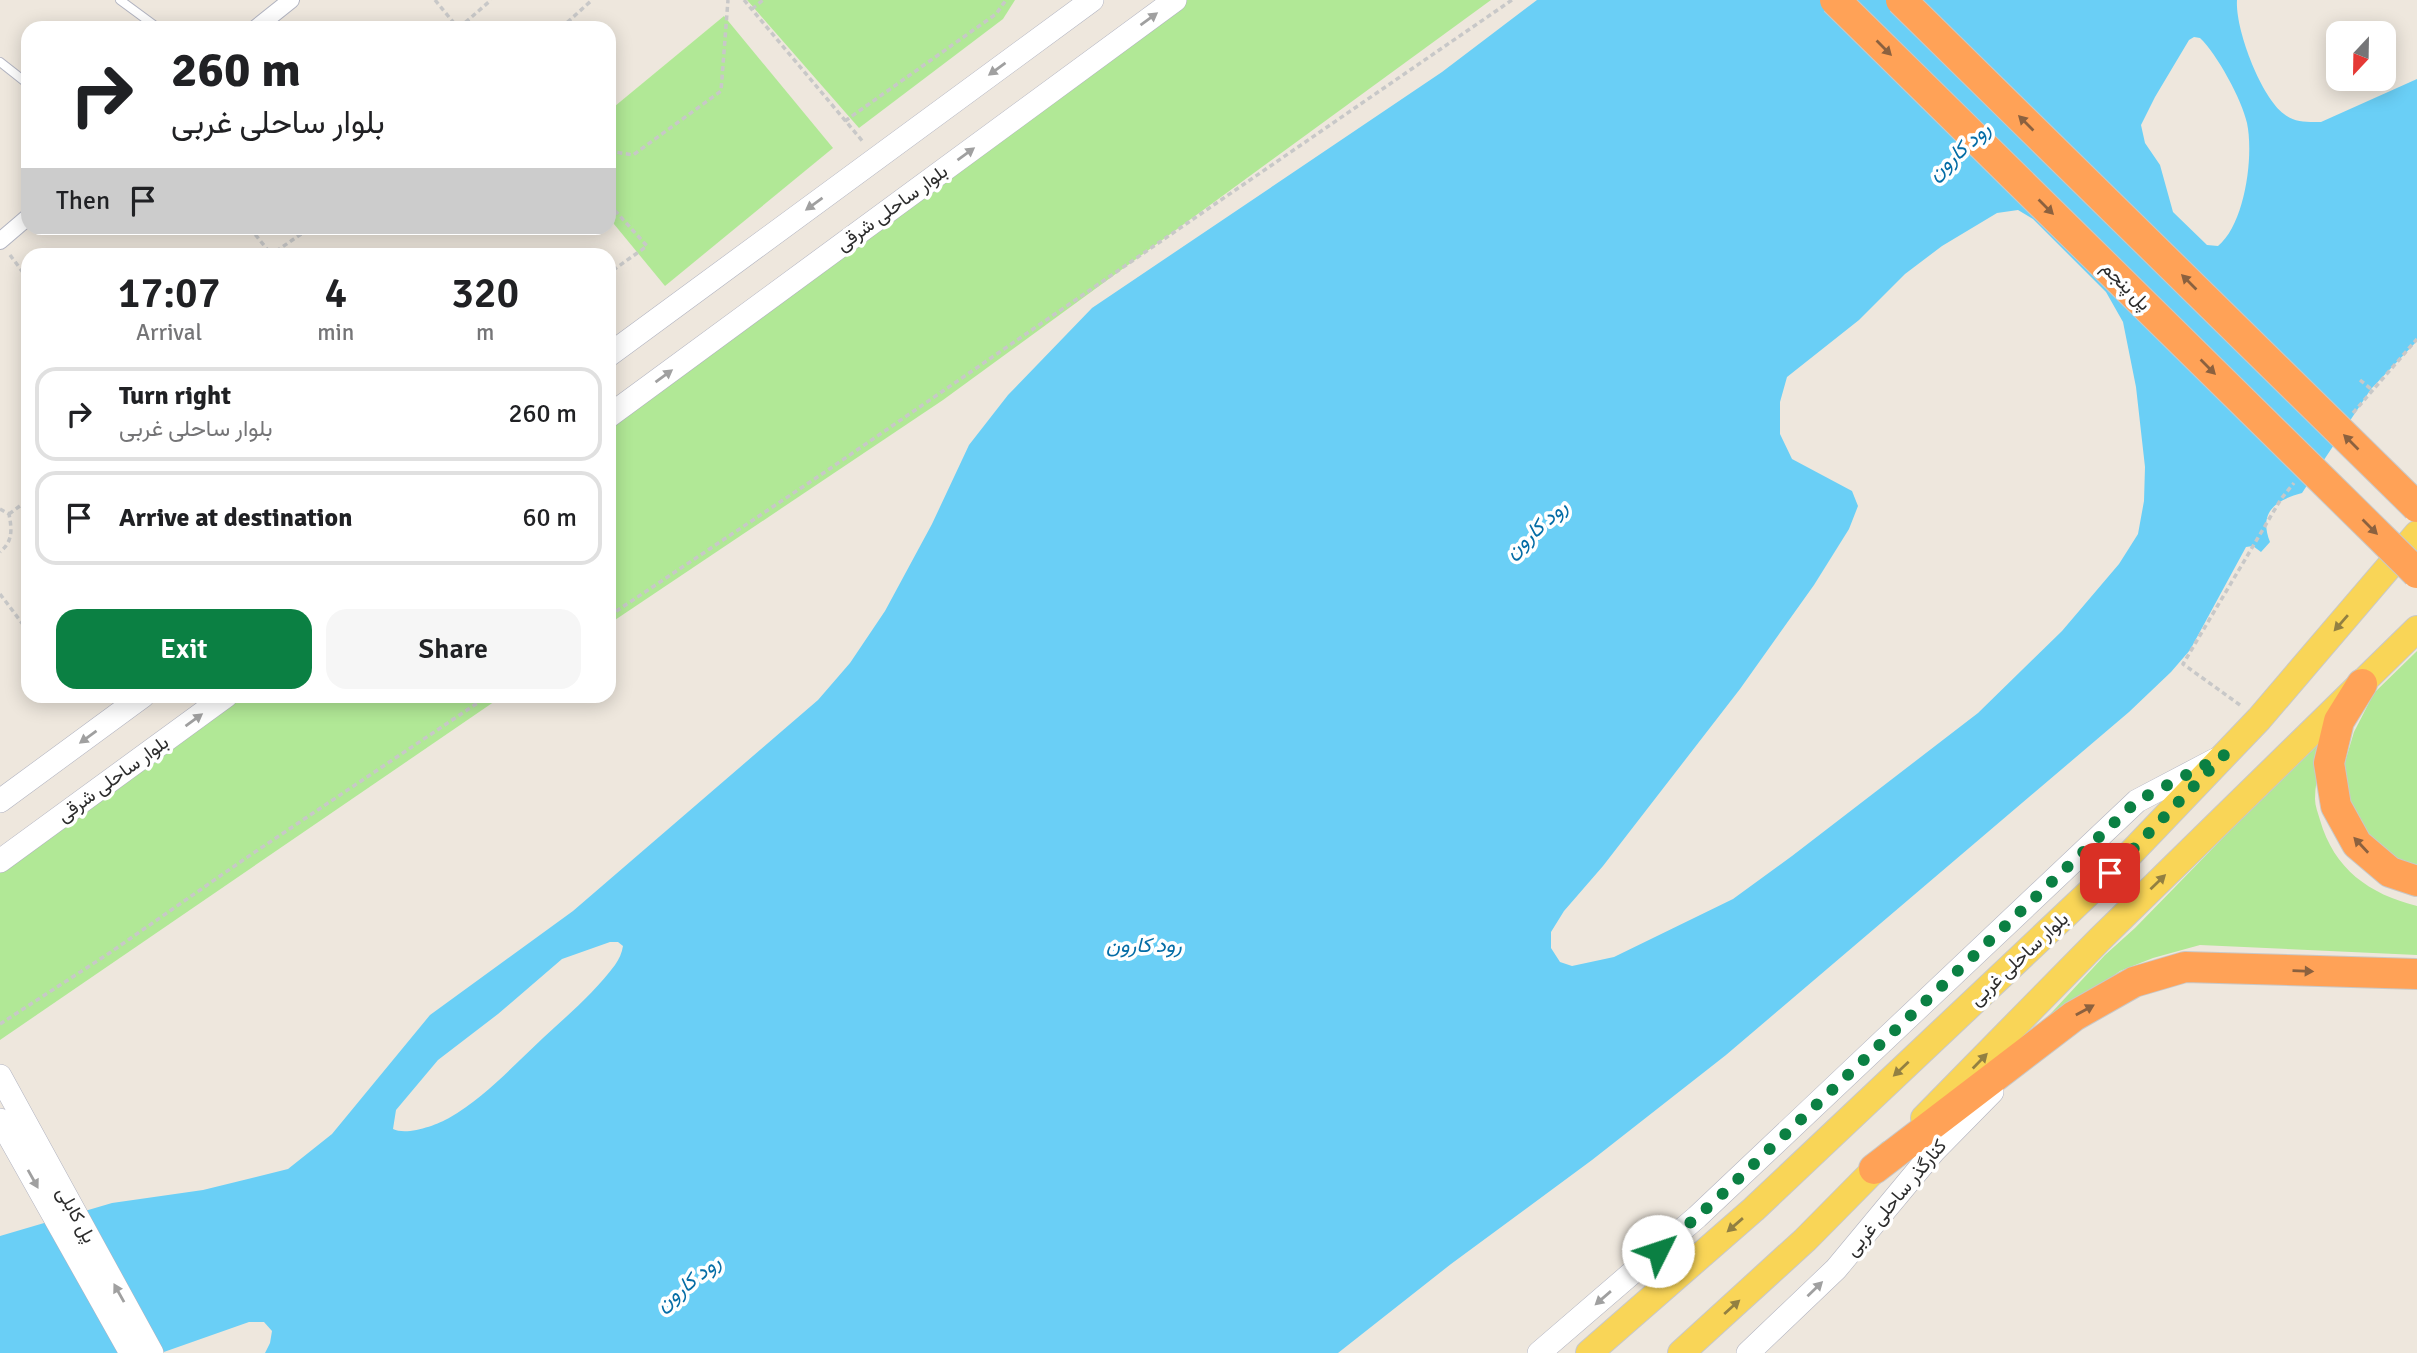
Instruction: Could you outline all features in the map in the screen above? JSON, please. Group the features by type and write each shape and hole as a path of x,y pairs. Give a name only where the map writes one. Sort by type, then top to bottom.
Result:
{"highway":[{"name":"پل پنجم","path":"1835,0 2417,573"},
{"path":"1902,0 2417,507"},
{"path":"2362,684 2339,721 2329,763 2336,806 2357,844 2390,872 2417,881"},
{"path":"1874,1169 2074,1016 2134,982 2185,967 2417,974"}],"main road":[{"path":"1038,39 1062,0"},
{"path":"616,350 1091,0"},
{"name":"بلوار ساحلی شرقی","path":"616,411 1175,0"},
{"name":"بلوار ساحلی غربی","path":"1601,1347 1754,1209 2129,855 2259,719 2417,534"},
{"path":"1681,1353 1805,1240 2100,939 2415,630"},
{"path":"0,801 134,703"},
{"name":"بلوار ساحلی شرقی","path":"0,861 216,703"},
{"path":"1539,1353 1697,1217 2137,801 2224,755"},
{"path":"0,787 32,778"},
{"name":"کنارگذر ساحلی غربی","path":"1748,1353 1836,1269 1934,1151 2043,1040"},
{"name":"پل کابلی","path":"0,1076 152,1353"},
{"name":"پل کابلی","path":"0,1120 131,1353"}],"street":[{"path":"265,21 291,0"},
{"path":"4,246 21,225"}],"lane":[{"path":"120,0 148,21"},
{"path":"0,62 21,78"}],"path":[{"path":"435,0 452,21"},
{"path":"466,21 491,0"},
{"path":"569,21 592,0"},
{"path":"616,152 633,155 720,90 728,0"},
{"path":"744,0 877,158"},
{"path":"752,9 763,0"},
{"path":"845,121 996,14 1006,0"},
{"path":"616,611 825,472 1512,0"},
{"path":"616,212 647,246 616,268"},
{"path":"281,248 300,235"},
{"path":"4,246 21,269"},
{"path":"2350,416 2417,339"},
{"path":"2360,380 2371,390"},
{"path":"2259,719 2183,664 2281,499 2298,478"},
{"path":"9,514 21,505"},
{"path":"0,509 9,514"},
{"path":"0,552 7,546 12,534 9,514"},
{"path":"0,594 21,622"},
{"path":"0,1024 108,954 478,703"}],"green space":[{"path":"747,0 1015,0 1003,19 859,128"},
{"path":"1174,0 1491,0 943,400 616,619 616,410"},
{"path":"724,16 833,148 665,286 616,226 616,105"},
{"path":"2417,651 2417,880 2353,831 2342,772 2354,732 2374,693"},
{"path":"216,703 492,703 0,1040 0,861"},
{"path":"2333,725 2315,790 2316,807 2326,837 2344,866 2356,877 2384,894 2417,906 2417,955 2200,945 2153,958 2120,971 2028,1038 2105,955 2135,928"}],"water":[{"name":"رود کارون","path":"1537,0 2237,0 2240,28 2258,78 2275,105 2293,119 2321,122 2390,91 2396,91 2396,88 2417,79 2417,341 2371,389 2302,493 2284,499 2272,509 2266,523 2270,542 2261,552 2253,546 2246,547 2190,650 2129,712 1726,1055 1338,1353 265,1353 272,1331 264,1322 249,1322 161,1353 0,1353 0,1236 112,1203 203,1190 288,1169 332,1134 430,1015 573,911 818,700 850,663 885,611 932,524 969,445 1008,395 1092,308 1442,72","holes":["2200,38 2214,55 2240,102 2249,137 2248,171 2241,206 2227,236 2218,246 2207,245 2173,212 2160,165 2145,143 2141,125 2189,40","2018,210 2033,219 2106,292 2123,322 2136,387 2145,467 2144,501 2138,534 2119,564 2062,631 1978,713 1792,856 1733,899 1614,957 1572,966 1560,962 1551,948 1551,932 1564,911 1603,866 1740,689 1814,585 1849,529 1858,506 1852,491 1792,459 1780,434 1780,402 1787,377 1859,320 1905,274 1942,246 1997,213","610,942 618,942 623,946 620,956 607,975 475,1101 449,1118 430,1126 406,1131 393,1129 396,1110 438,1060 498,1014 562,959"]}],"route":[{"path":"1658,1251 1717,1199 2137,801 2224,755 2110,873"}]}
